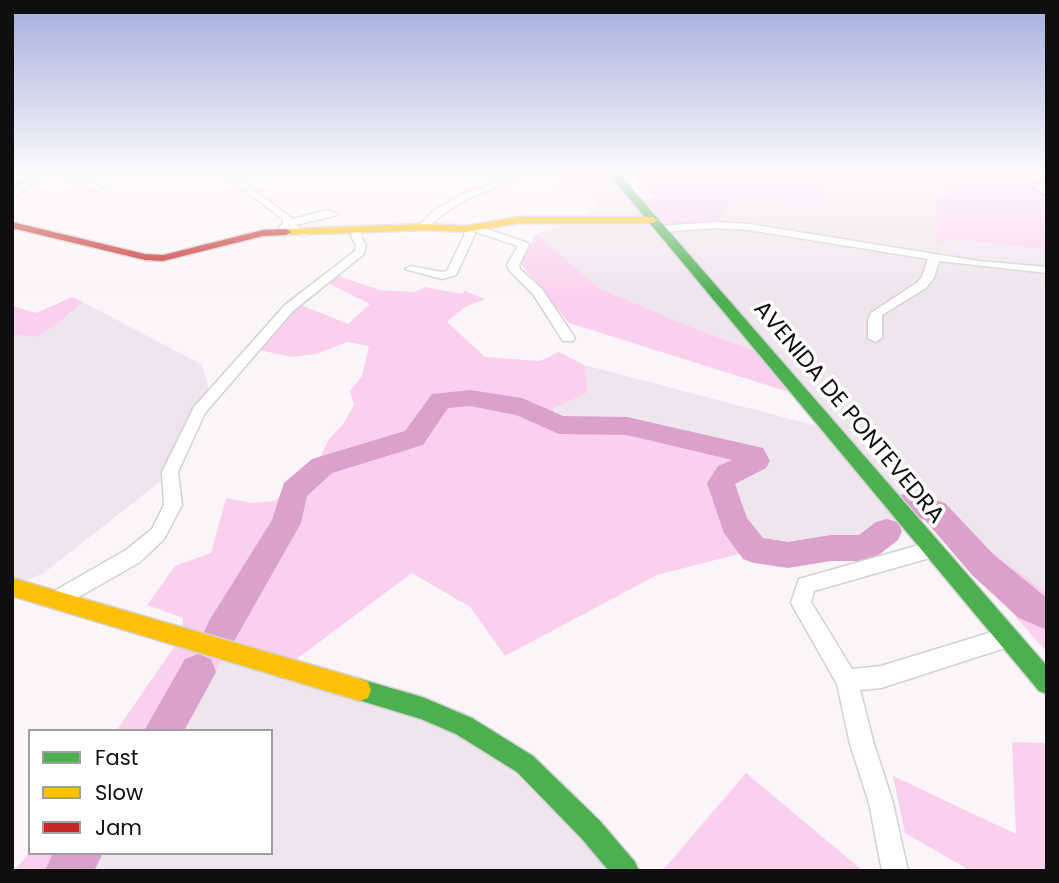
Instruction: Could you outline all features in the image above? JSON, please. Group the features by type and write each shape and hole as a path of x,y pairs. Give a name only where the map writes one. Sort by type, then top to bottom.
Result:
{"main road":[{"name":"AVENIDA DE PONTEVEDRA","path":"648,215 1047,683"},
{"path":"12,225 154,258 268,234 422,227 471,228 519,220 656,225"},
{"path":"12,587 422,708 464,726 525,764 591,830 626,871"}],"street":[{"path":"284,215 288,218 288,225"},
{"path":"268,234 301,219 318,215"},
{"path":"422,227 435,215"},
{"path":"288,225 304,233"},
{"path":"656,225 749,227 978,264 1047,270"},
{"path":"411,269 442,276 452,273 471,228 524,245 513,265 514,270 538,292 568,338"},
{"path":"56,600 133,556 158,534 173,505 170,472 199,411 289,308 360,252 357,230"},
{"path":"875,338 874,320 877,313 922,285 928,278 934,257"},
{"path":"895,871 881,803 862,744 847,680 801,603 806,585 933,549"},
{"path":"847,680 881,677 1009,637"}],"shaded area":[{"path":"645,215 654,227 718,221 721,215 944,215 956,239 1047,250 1047,611 935,511 909,505 865,548 788,555 754,550 734,524 721,483 728,473 756,461 754,455 627,426 559,425 548,420 555,408 587,392 584,365 832,430 770,356 698,330 599,288 536,234 589,217"},
{"path":"649,215 721,215 718,221 658,226"},
{"path":"937,215 1047,215 1047,250 956,239 936,245"},
{"path":"536,234 599,288 698,330 770,356 805,397 569,323 520,263"},
{"path":"333,274 380,290 414,292 425,287 462,294 465,291 485,299 465,307 447,322 485,357 540,361 559,352 584,365 588,392 555,408 548,420 571,425 627,426 747,452 756,461 728,473 721,483 734,524 754,550 657,575 505,656 470,607 412,573 286,667 229,651 177,729 117,729 181,637 183,618 147,605 175,566 211,553 226,498 252,503 275,501 320,457 329,439 343,424 354,405 350,391 362,376 369,346 347,342 316,354 291,357 255,349 296,303 348,324 370,304 326,282"},
{"path":"72,297 83,302 55,326 37,337 12,335 12,306 36,313"},
{"path":"83,302 202,365 211,399 170,478 158,483 44,573 12,586 12,335 37,337 55,326"},
{"path":"912,487 931,497 990,551 1047,593 1047,652 901,489"},
{"path":"229,651 464,726 624,871 78,871 90,855 273,855 273,729 177,729"},
{"path":"1012,742 1047,743 1047,871 971,871 905,833 893,776 1016,834"},
{"path":"746,773 863,871 662,871"},
{"path":"28,854 90,855 78,871 14,871"}],"waterway":[{"path":"221,632 286,523 294,491 322,466 414,438 441,400 470,398 522,407 559,425 627,426 754,455 756,461 728,473 721,483 734,524 754,550 788,555 831,548 865,548 887,531"},
{"path":"909,504 935,511 983,565 1031,607 1047,615"},
{"path":"164,729 198,672"},
{"path":"67,871 79,855"}],"traffic: fast":[{"path":"649,215 1047,683"},
{"path":"360,690 422,708 464,726 525,764 591,830 626,871"}],"traffic: slow":[{"path":"286,232 426,227 466,229 519,220 653,220"},
{"path":"12,587 360,690"}],"traffic: jam":[{"path":"12,225 145,257 163,258 263,233 286,232"}]}
